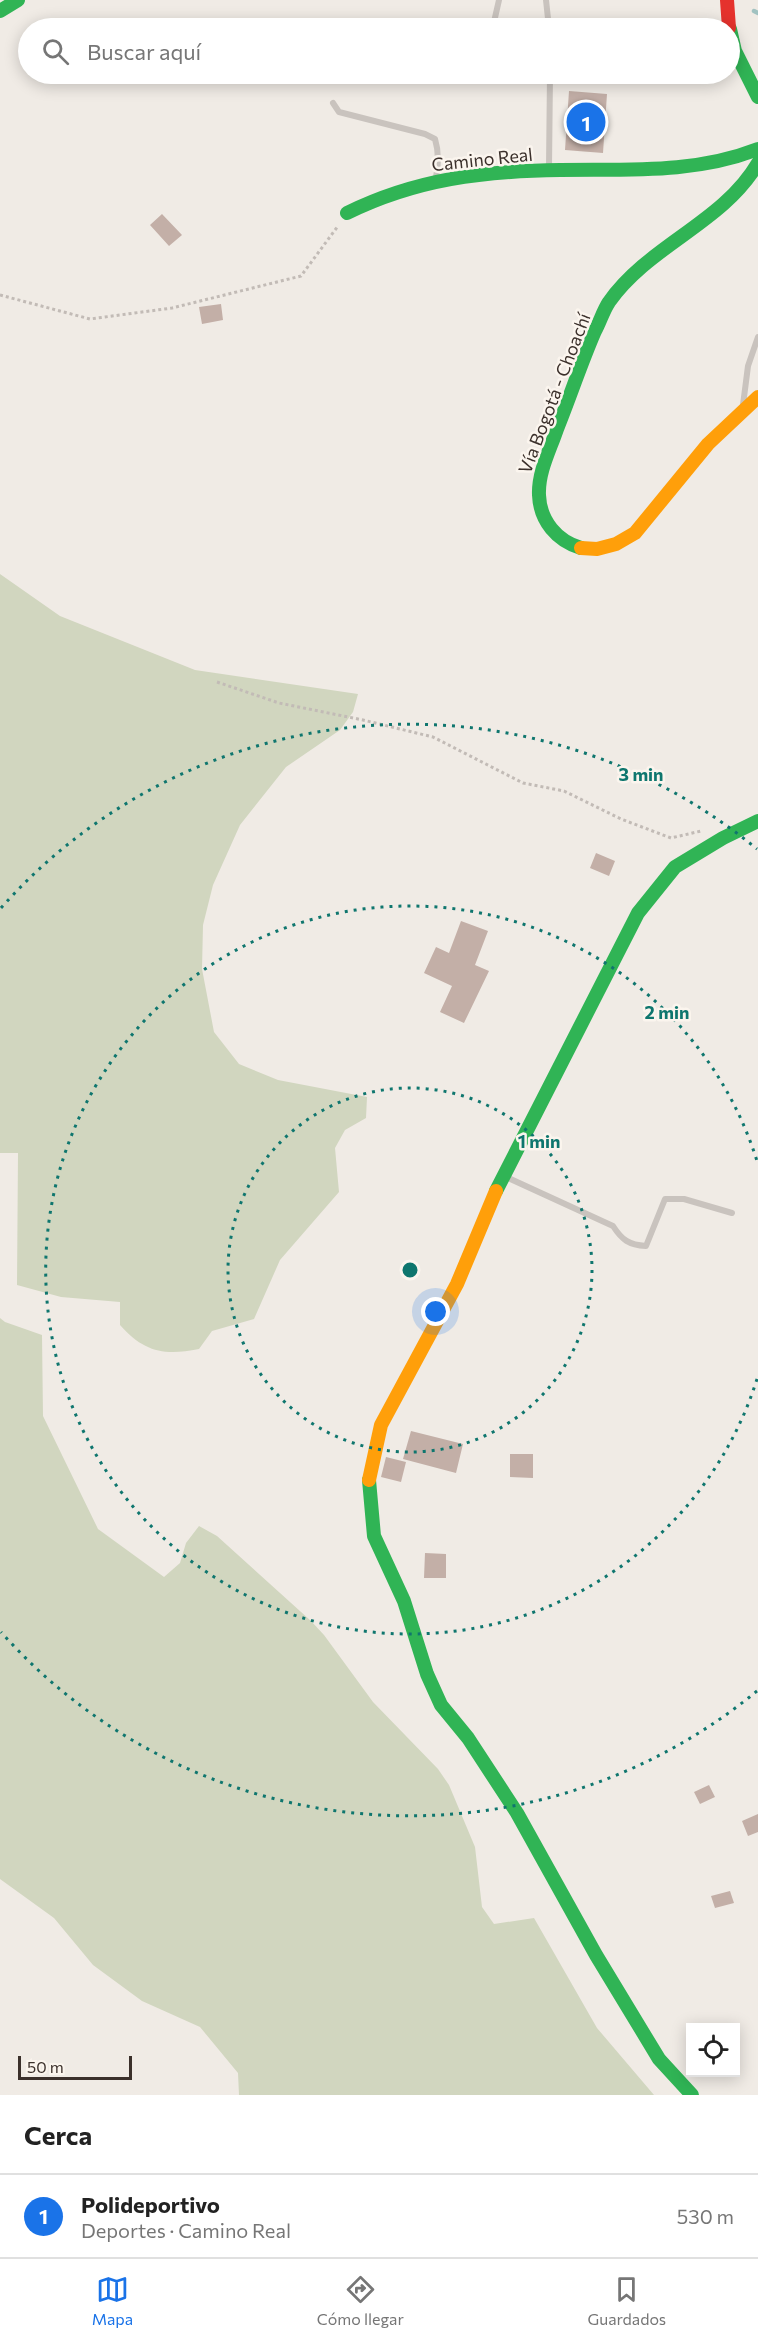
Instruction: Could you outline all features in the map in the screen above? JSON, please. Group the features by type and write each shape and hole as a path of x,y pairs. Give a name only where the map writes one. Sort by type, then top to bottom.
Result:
{"street":[{"path":"0,11 18,0"},
{"path":"727,0 728,18"},
{"path":"740,61 758,97"},
{"name":"Camino Real","path":"347,213 366,202 435,180 470,175 549,171 652,171 703,167 734,159 758,149"},
{"name":"Vía Bogotá - Choachí","path":"758,163 751,175 727,202 645,262 608,303 576,376 541,474 537,490 539,507 545,522 560,539 581,548 604,549 626,540 635,533 714,439 742,409 758,397"},
{"path":"692,2095 659,2059 596,1955 518,1813 468,1738 441,1705 427,1674 404,1600 374,1536 369,1481 381,1425 457,1284 503,1175 638,913 675,867 723,838 758,821"}],"lane":[{"path":"495,18 499,0"},
{"path":"546,0 548,18"},
{"path":"549,171 550,84"},
{"path":"333,103 339,112 425,134 435,139 439,164 435,180"},
{"path":"742,409 748,366 758,337"},
{"path":"503,1175 613,1226 621,1239 633,1245 646,1246 665,1198 684,1198 732,1213"}],"path":[{"path":"0,295 90,319 172,308 301,276 347,213"},
{"path":"217,682 279,703 433,737 523,783 564,791 621,819 670,838 704,830"}],"green space":[{"path":"0,574 60,616 195,670 358,694 353,712 340,730 286,767 240,825 213,885 203,925 202,969 214,1032 239,1064 278,1080 367,1097 366,1118 345,1130 335,1148 339,1192 280,1260 254,1319 212,1331 199,1349 165,1352 146,1346 120,1325 120,1302 61,1297 17,1285 18,1153 0,1153"},
{"path":"0,1318 5,1322 42,1335 43,1416 98,1529 164,1577 180,1563 186,1543 199,1526 217,1536 311,1621 324,1635 373,1702 438,1769 449,1785 475,1847 482,1907 494,1924 534,1918 597,2028 654,2095 239,2095 238,2073 200,2027 142,2001 93,1965 54,1918 0,1879"}],"building":[{"path":"569,91 607,94 603,153 565,150"},
{"path":"162,214 182,235 169,246 150,225"},
{"path":"221,304 223,320 202,324 199,307"},
{"path":"596,853 615,861 609,876 590,868"},
{"path":"461,921 488,931 475,965 489,971 464,1023 440,1012 452,986 424,973 436,947 449,953"},
{"path":"411,1431 463,1444 456,1473 403,1459"},
{"path":"510,1454 533,1454 533,1478 510,1477"},
{"path":"386,1457 406,1462 401,1482 381,1477"},
{"path":"425,1553 446,1554 446,1578 424,1578"},
{"path":"709,1785 715,1797 700,1804 694,1792"},
{"path":"758,1814 758,1832 748,1836 742,1821"},
{"path":"730,1891 734,1903 715,1908 711,1896"}],"waterway":[{"path":"754,11 758,13"}],"traffic: fast":[{"path":"0,11 18,0"},
{"path":"740,61 758,97"},
{"path":"347,213 399,192 450,179 504,172 636,170 685,166 710,163 758,149"},
{"path":"581,548 564,540 551,529 540,504 539,486 548,453 603,313 625,282 726,202 758,163"},
{"path":"496,1191 638,913 675,867 723,838 758,821"},
{"path":"369,1480 374,1536 404,1601 427,1674 441,1705 468,1738 517,1813 596,1955 659,2059 692,2095"}],"traffic: slow":[{"path":"581,548 597,549 616,544 635,533 708,444 758,397"},
{"path":"369,1480 381,1425 457,1284 496,1191"}],"traffic: jam":[{"path":"727,0 728,18"}],"place":[{"name":"Polideportivo","path":"586,122"}]}
